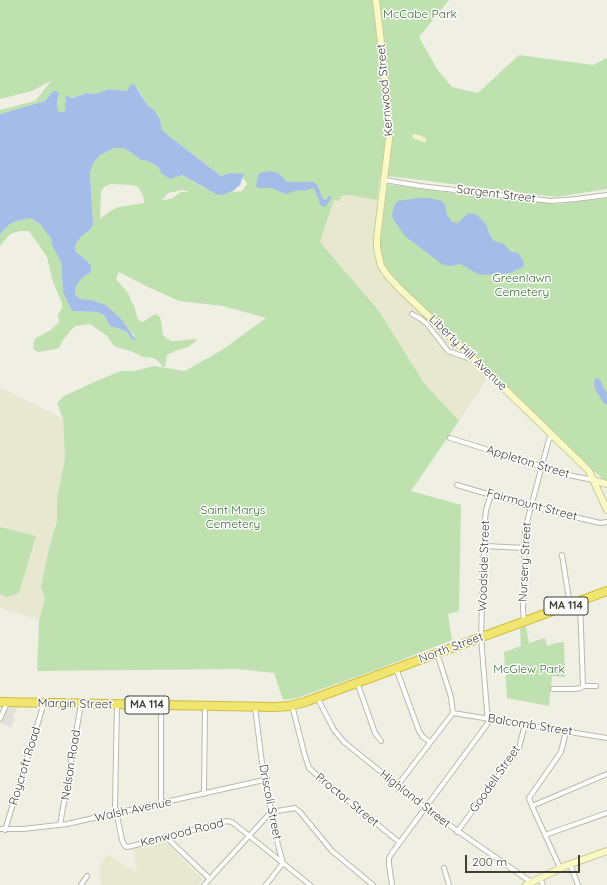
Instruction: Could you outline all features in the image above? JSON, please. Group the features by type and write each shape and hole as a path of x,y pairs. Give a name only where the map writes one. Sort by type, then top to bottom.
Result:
{"highway":[{"name":"North Street","path":"293,705 317,698 607,591"},
{"name":"Margin Street","path":"4,703 274,707 293,705"}],"main road":[{"name":"Kernwood Street","path":"376,0 388,110 389,140 385,180"},
{"name":"Liberty Hill Avenue","path":"385,180 377,248 383,270 400,289 582,464 593,480 607,510"},
{"name":"Appleton Street","path":"593,480 607,484"},
{"path":"528,884 560,868 607,851"}],"street":[{"name":"Sargent Street","path":"385,180 420,186 551,201 576,200 607,195"},
{"path":"412,314 427,324 448,351 468,358 473,358"},
{"name":"Nursery Street","path":"524,621 523,610 526,522 549,439 553,435"},
{"name":"Appleton Street","path":"450,438 568,475 593,480"},
{"name":"Fairmount Street","path":"457,485 531,507 600,523 607,522"},
{"name":"Woodside Street","path":"488,718 481,637 485,514 491,495"},
{"path":"485,546 525,548"},
{"path":"562,555 570,605"},
{"path":"580,601 583,686"},
{"path":"397,786 452,713 451,697 437,653"},
{"path":"396,668 419,731 430,742"},
{"path":"358,682 375,733 380,741"},
{"path":"553,689 596,686"},
{"name":"Highland Street","path":"317,698 340,739 424,808 528,884"},
{"path":"0,719 4,703"},
{"name":"Roycroft Road","path":"5,830 44,703"},
{"name":"Nelson Road","path":"60,826 81,704"},
{"path":"116,813 117,704"},
{"path":"161,705 161,804"},
{"name":"Proctor Street","path":"293,705 309,768 399,842"},
{"path":"204,706 204,794"},
{"name":"Driscoll Street","path":"255,706 264,780 283,863"},
{"name":"Balcomb Street","path":"452,713 607,738"},
{"path":"392,885 389,858 399,842 486,726 488,718"},
{"name":"Goodell Street","path":"457,832 519,748 525,724"},
{"path":"560,868 529,798 562,752 566,731"},
{"path":"532,806 607,774"},
{"name":"Walsh Avenue","path":"0,829 5,830 60,826 264,780"},
{"path":"204,885 271,812 292,808 297,810 332,851 373,885"},
{"name":"Kenwood Road","path":"116,813 122,840 125,846 132,846 167,838 230,821 283,863"},
{"path":"545,835 607,813"},
{"path":"167,838 210,878"},
{"path":"266,885 283,863 310,885"},
{"path":"570,864 578,885"},
{"path":"444,868 449,885"},
{"path":"81,885 87,876"},
{"path":"540,878 543,885"}],"shaded area":[{"path":"348,195 377,200 373,248 377,264 387,280 487,378 459,421 424,383 379,311 320,242 334,200"},
{"path":"0,387 63,419 65,458 57,498 57,521 49,548 41,587 45,599 39,620 0,608"},
{"path":"8,708 17,708 13,718 15,719 11,728 1,723"},
{"path":"164,841 203,879 197,885 101,885 100,866 108,854 137,873 133,849"}],"green space":[{"path":"0,0 449,0 419,37 437,69 452,87 478,93 519,55 593,65 607,58 607,189 556,197 380,175 377,200 348,195 342,196 339,201 334,200 320,242 379,311 424,383 459,421 411,491 461,505 459,611 448,614 452,640 381,668 297,698 283,700 274,673 237,669 37,671 39,620 45,599 41,587 49,548 57,521 57,498 65,458 63,419 57,403 64,396 121,371 134,371 154,366 185,371 222,350 266,318 223,306 179,301 119,272 116,279 128,293 134,305 138,320 143,322 155,314 159,316 161,320 163,335 166,338 171,341 197,340 188,347 167,355 165,366 163,367 153,358 144,357 114,346 107,336 90,324 76,326 72,329 63,340 59,348 38,352 33,349 36,338 51,330 59,322 58,315 62,308 62,303 53,282 47,257 29,231 20,231 10,234 0,246 0,234 9,225 14,222 30,218 42,226 52,240 61,262 63,292 72,311 97,312 104,315 110,326 126,331 132,339 135,336 106,305 91,300 81,299 75,295 76,286 82,278 91,272 86,260 76,252 75,248 77,242 91,229 93,224 90,173 93,163 100,155 114,148 123,148 141,160 148,161 158,167 161,173 177,176 182,175 204,188 227,193 234,190 233,192 242,191 247,184 243,178 236,173 221,176 165,133 162,130 160,119 153,109 148,106 138,89 124,91 109,89 95,94 87,93 67,99 65,111 62,112 58,111 57,105 59,98 54,90 45,101 0,114 0,110 35,101 52,80 32,91 0,99","holes":["111,184 132,185 138,187 143,195 144,203 119,207 110,211 100,219 101,192 104,187","182,190 190,192 181,192 171,199 162,200 168,193"]},
{"name":"Greenlawn Cemetery","path":"387,184 451,193 559,204 607,198 607,480 603,479 587,465 389,274 381,260 379,245"},
{"path":"0,527 36,536 19,593 7,597 0,594"},
{"name":"McGlew Park","path":"526,626 529,643 545,638 547,646 564,642 565,677 552,676 549,706 507,698 504,652 521,646 520,628"}],"sand":[{"path":"413,134 422,136 426,139 426,143 412,138"}],"water":[{"path":"134,84 148,106 153,109 160,119 162,130 169,136 221,176 231,173 244,174 240,185 234,190 223,195 216,194 182,175 170,179 161,173 158,167 148,161 141,160 123,148 114,148 100,155 93,163 90,173 93,224 91,229 77,242 75,248 76,252 91,266 91,272 82,278 76,286 75,295 81,299 91,300 106,305 122,320 136,340 132,339 126,331 110,326 104,315 97,312 72,311 63,292 61,262 52,245 52,240 40,224 30,218 14,222 0,234 0,114 45,101 54,90 59,93 57,105 58,111 62,112 65,111 66,96 72,98 87,93 95,94 109,89 124,91 128,90 130,85"},
{"path":"270,171 278,173 287,182 313,182 317,185 323,199 326,200 329,196 332,196 331,199 324,207 321,206 314,188 303,191 298,190 286,194 271,188 259,188 256,186 258,175 260,173"},
{"path":"430,198 442,201 445,205 447,215 452,222 458,223 467,214 472,213 477,215 486,224 493,240 504,244 511,252 518,253 523,260 523,267 510,273 480,275 460,264 451,266 443,265 405,236 393,219 392,215 395,204 398,201"},
{"path":"597,378 601,381 607,393 607,405 603,402 596,391 594,384 595,379"}],"park label":[{"name":"McCabe Park","path":"420,14"},
{"name":"Saint Marys Cemetery","path":"233,517"}]}
